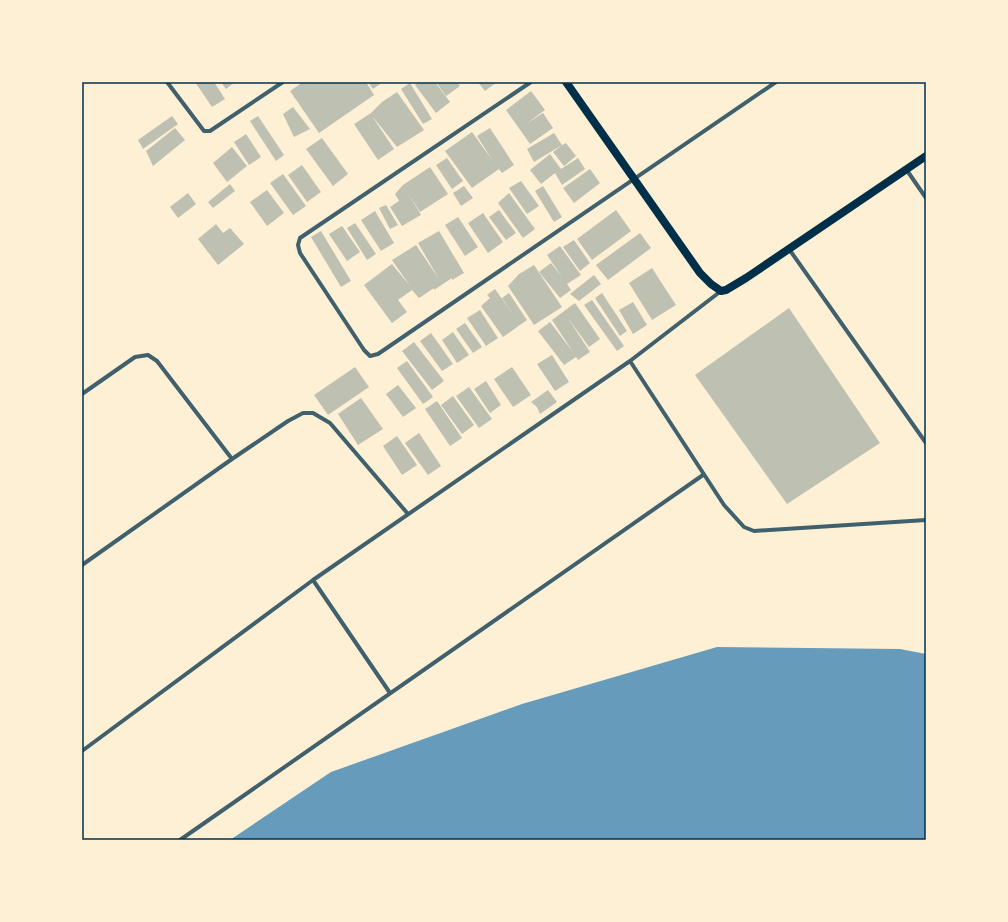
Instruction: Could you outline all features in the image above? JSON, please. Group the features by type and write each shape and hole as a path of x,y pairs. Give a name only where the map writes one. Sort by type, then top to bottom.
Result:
{"main road":[{"path":"566,82 700,273 721,291 731,287 926,156"}],"street":[{"path":"167,82 206,132 210,131 283,82"},
{"path":"531,82 300,238 298,245 300,253 364,350 370,356 378,354 776,82"},
{"path":"906,169 926,198"},
{"path":"788,249 926,443"},
{"path":"82,750 313,580 630,361 721,291"},
{"path":"82,394 135,357 148,355 157,361 232,459"},
{"path":"630,361 724,506 744,527 754,531 926,520"},
{"path":"82,565 232,459 288,421 303,413 313,412 330,423 408,514"},
{"path":"180,840 703,475"},
{"path":"313,580 390,693"}],"water":[{"path":"717,647 900,649 926,654 926,840 230,840 331,772 522,704"}],"building":[{"path":"195,82 214,82 225,99 212,107"},
{"path":"221,82 235,82 226,89"},
{"path":"303,82 366,82 374,95 319,133 290,91"},
{"path":"368,82 383,82 373,89"},
{"path":"419,82 435,82 450,102 436,113 415,85"},
{"path":"436,82 457,82 460,86 446,96"},
{"path":"478,82 497,82 485,91"},
{"path":"410,83 432,119 423,124 401,89"},
{"path":"531,91 545,110 526,124 543,113 553,128 530,144 506,110"},
{"path":"397,92 424,130 397,147 372,116 394,149 378,160 354,124 371,113 382,102"},
{"path":"293,107 310,129 294,137 283,114"},
{"path":"172,116 178,124 143,149 138,140"},
{"path":"258,116 284,155 276,161 250,121"},
{"path":"175,128 185,140 153,166 146,151"},
{"path":"490,128 514,165 502,173 499,169 472,188 445,151 472,132 493,161 477,136"},
{"path":"554,133 562,145 534,162 527,149"},
{"path":"246,134 261,157 249,165 234,142"},
{"path":"322,138 348,174 333,186 306,149"},
{"path":"566,143 576,156 564,166 553,152"},
{"path":"232,147 247,166 227,182 213,163"},
{"path":"550,154 561,169 578,158 585,169 562,185 555,173 541,184 530,170"},
{"path":"447,158 463,181 452,189 436,165"},
{"path":"302,165 321,192 307,202 288,175"},
{"path":"430,167 448,194 420,212 408,193 421,215 402,226 390,207 399,201 395,194 403,185"},
{"path":"590,169 600,183 574,203 563,188"},
{"path":"283,174 306,206 293,215 270,183"},
{"path":"521,181 539,206 527,214 509,188"},
{"path":"230,184 235,191 213,208 208,202"},
{"path":"464,186 473,198 461,206 453,193"},
{"path":"543,186 562,217 554,222 535,191"},
{"path":"267,190 284,213 267,226 250,202"},
{"path":"188,193 196,204 178,218 170,207"},
{"path":"509,193 535,229 523,238 498,203"},
{"path":"386,205 398,225 390,229 379,208"},
{"path":"499,210 516,233 506,240 489,217"},
{"path":"616,210 631,231 592,260 577,239"},
{"path":"375,211 394,243 381,251 361,220"},
{"path":"483,213 503,242 488,253 468,223"},
{"path":"458,217 478,247 465,256 445,225"},
{"path":"355,223 376,254 367,260 347,228"},
{"path":"216,224 223,233 230,228 244,244 218,265 198,239"},
{"path":"342,226 360,252 347,261 329,234"},
{"path":"321,231 351,281 341,287 311,237"},
{"path":"439,231 464,273 452,280 452,278 434,290 434,288 419,298 412,290 398,300 407,312 392,323 364,285 392,264 410,286 392,260 416,245 439,279 418,243"},
{"path":"640,233 651,248 608,280 596,265"},
{"path":"574,240 590,263 580,271 563,247"},
{"path":"560,246 581,275 567,284 571,290 560,298 539,272 551,263 562,277 547,255"},
{"path":"534,265 562,307 534,325 508,286 519,274"},
{"path":"652,268 676,305 652,320 629,283"},
{"path":"594,275 601,284 579,301 570,294"},
{"path":"495,289 515,317 502,298 509,293 527,320 503,337 481,306 490,298 487,295"},
{"path":"602,293 627,331 620,336 595,298"},
{"path":"592,300 624,346 617,351 584,305"},
{"path":"633,302 647,325 633,334 619,310"},
{"path":"575,303 600,339 589,347 568,318 590,352 578,360 576,357 564,365 538,331 550,322 573,352 552,320"},
{"path":"789,308 880,443 787,504 695,375"},
{"path":"480,310 498,338 486,346 467,318"},
{"path":"465,323 482,347 473,353 456,329"},
{"path":"453,332 469,355 457,363 442,340"},
{"path":"431,333 453,364 442,371 420,341"},
{"path":"414,342 444,381 432,390 402,351"},
{"path":"552,355 569,382 555,391 537,364"},
{"path":"407,361 433,397 423,404 397,368"},
{"path":"355,367 369,387 328,415 314,395"},
{"path":"512,367 531,395 513,407 494,379"},
{"path":"486,381 501,405 490,413 474,389"},
{"path":"398,385 416,408 403,417 386,394"},
{"path":"469,387 492,419 479,428 456,396"},
{"path":"548,390 557,402 540,414 537,407 531,402"},
{"path":"453,396 474,425 462,434 441,405"},
{"path":"361,398 383,429 358,445 338,414"},
{"path":"437,401 462,438 450,446 425,409"},
{"path":"419,433 441,466 428,475 405,443"},
{"path":"397,436 417,465 402,475 383,446"}]}
